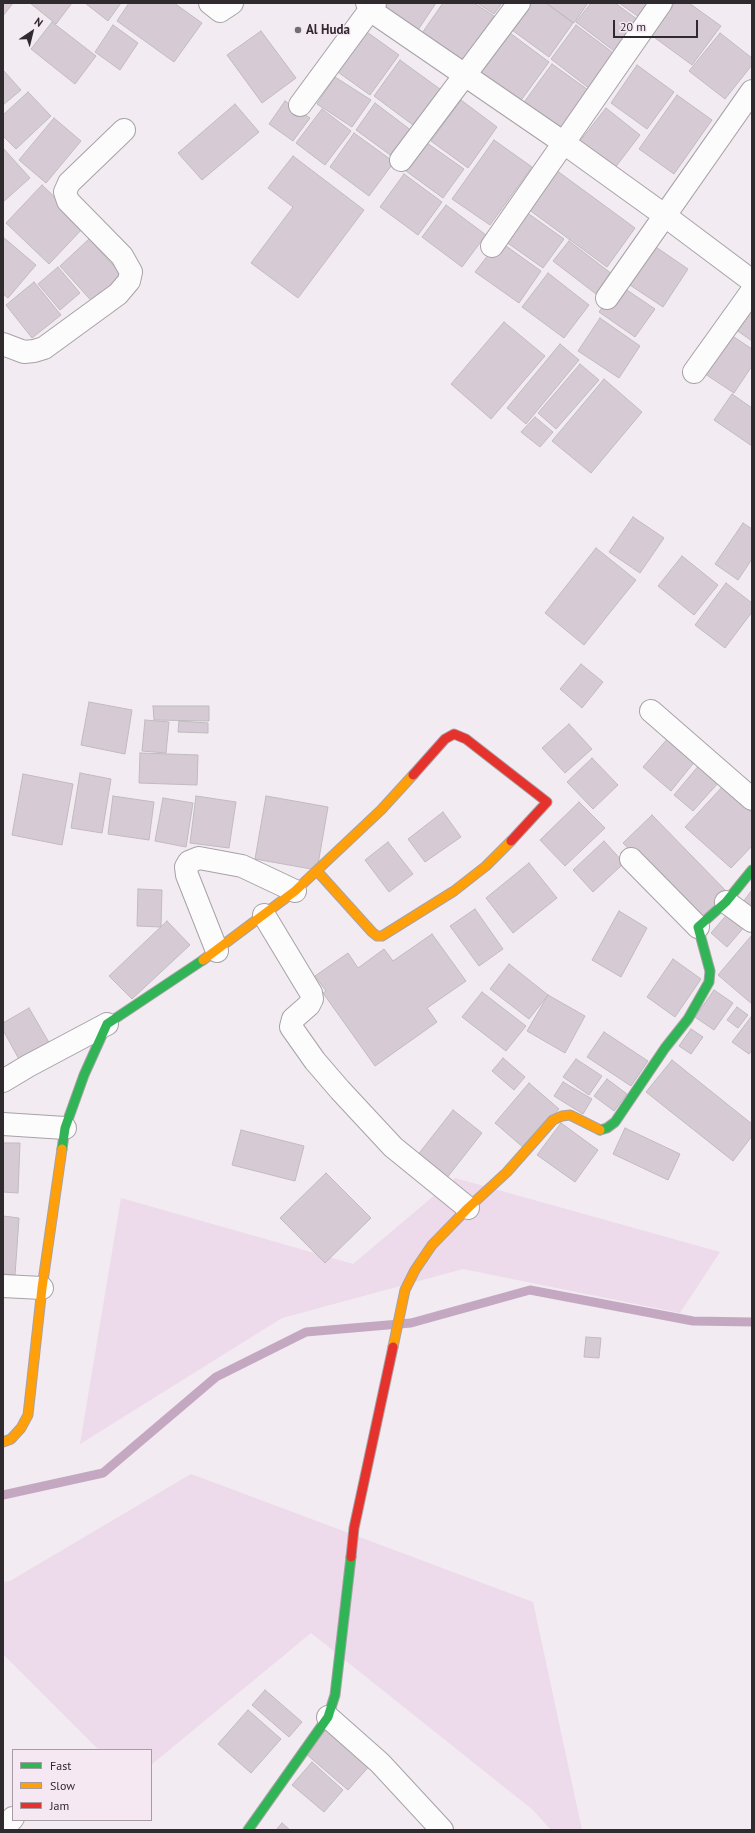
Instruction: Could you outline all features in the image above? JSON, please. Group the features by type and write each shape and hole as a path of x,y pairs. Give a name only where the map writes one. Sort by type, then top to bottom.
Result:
{"street":[{"path":"210,3 220,11 232,3"},
{"path":"402,160 519,3"},
{"path":"492,246 661,3"},
{"path":"300,105 371,5 466,76 664,215 752,281"},
{"path":"607,298 752,90"},
{"path":"3,344 24,352 44,348 118,294 129,281 130,272 122,256 68,201 65,192 69,183 124,130"},
{"path":"694,372 752,291"},
{"path":"651,711 752,800"},
{"path":"3,1080 108,1024 217,950 264,915 317,872 381,810 445,739 454,734 466,739 547,802 517,836 486,866 454,891 382,936 377,936 372,932 317,872"},
{"path":"217,950 187,875 186,867 189,862 199,858 242,866 295,891"},
{"path":"248,1830 328,1717 335,1695 354,1528 405,1290 415,1270 432,1245 468,1208 508,1172 553,1120 562,1116 570,1115 600,1130 608,1128 615,1122 665,1048 688,1019 709,982 710,970 698,927 631,859"},
{"path":"698,927 726,902 752,870"},
{"path":"726,902 752,921"},
{"path":"264,915 311,992 312,999 309,1005 292,1019 291,1023 292,1027 308,1050 340,1090 393,1147 468,1208"},
{"path":"3,1442 11,1439 21,1428 28,1415 42,1288 65,1128 84,1075 108,1024"},
{"path":"3,1124 65,1128"},
{"path":"3,1286 42,1288"},
{"path":"328,1717 380,1762 442,1830"},
{"path":"3,1829 12,1819"}],"shaded area":[{"path":"455,1178 720,1252 680,1313 463,1269 282,1318 80,1444 121,1198 353,1264"},
{"path":"191,1474 533,1602 582,1830 551,1830 533,1810 311,1633 152,1764 152,1749 98,1749 3,1654 3,1582 10,1581"}],"building":[{"path":"3,3 13,3 3,16"},
{"path":"30,3 72,3 56,24"},
{"path":"85,3 121,3 108,21"},
{"path":"129,3 174,3 202,23 174,62 117,21"},
{"path":"387,3 436,3 414,36 380,13"},
{"path":"443,3 474,3 494,16 461,64 420,36"},
{"path":"477,3 502,3 494,14"},
{"path":"531,3 546,3 573,23 549,57 512,30"},
{"path":"546,3 588,3 574,23"},
{"path":"591,3 615,3 645,25 622,57 576,22"},
{"path":"619,3 649,3 639,17"},
{"path":"675,3 689,3 721,26 692,65 651,35"},
{"path":"52,22 96,56 75,84 31,49"},
{"path":"113,25 138,43 120,70 95,52"},
{"path":"576,25 616,55 590,89 551,59"},
{"path":"364,30 399,55 370,95 335,70"},
{"path":"261,31 296,78 262,103 227,55"},
{"path":"510,33 549,62 517,106 478,77"},
{"path":"720,33 752,58 752,65 725,99 689,71"},
{"path":"400,60 444,92 417,128 374,96"},
{"path":"552,64 591,92 557,137 519,109"},
{"path":"637,65 674,92 647,129 611,103"},
{"path":"3,70 21,90 3,105"},
{"path":"335,77 371,100 352,127 317,104"},
{"path":"28,92 51,116 16,149 3,136 3,115"},
{"path":"677,95 712,120 674,174 639,149"},
{"path":"461,100 497,127 468,168 431,141"},
{"path":"285,101 310,118 293,141 269,124"},
{"path":"375,103 412,131 393,157 356,130"},
{"path":"235,104 259,132 202,180 178,153"},
{"path":"606,108 640,135 611,173 576,146"},
{"path":"322,109 351,131 325,165 296,143"},
{"path":"54,118 81,141 46,183 19,160"},
{"path":"354,133 394,162 369,196 330,167"},
{"path":"494,140 532,167 490,225 452,199"},
{"path":"427,143 464,169 443,198 406,171"},
{"path":"3,148 30,178 3,202"},
{"path":"293,156 364,210 298,298 251,263 293,207 268,188"},
{"path":"556,170 635,228 607,267 528,209"},
{"path":"404,174 442,202 418,235 380,207"},
{"path":"42,185 85,226 49,264 6,223"},
{"path":"446,205 486,235 462,267 422,237"},
{"path":"522,209 564,239 543,268 502,239"},
{"path":"3,237 36,265 8,298 3,294"},
{"path":"89,239 126,279 96,306 60,266"},
{"path":"499,241 541,271 519,303 475,272"},
{"path":"569,241 612,274 596,294 553,261"},
{"path":"650,243 688,269 663,307 624,281"},
{"path":"58,267 80,293 60,310 38,284"},
{"path":"548,273 589,305 564,338 522,307"},
{"path":"34,282 61,315 32,338 6,305"},
{"path":"618,284 655,309 635,337 599,312"},
{"path":"752,298 752,341 732,327"},
{"path":"600,318 640,346 619,378 578,351"},
{"path":"504,322 545,356 491,419 451,384"},
{"path":"728,333 752,349 752,366 734,393 702,372"},
{"path":"560,344 579,360 526,424 507,408"},
{"path":"580,364 599,380 556,429 538,413"},
{"path":"604,379 642,412 591,473 552,441"},
{"path":"732,394 752,408 752,446 714,420"},
{"path":"535,417 553,432 540,447 521,432"},
{"path":"633,517 664,538 640,573 609,552"},
{"path":"743,523 752,529 752,559 738,580 715,564"},
{"path":"596,548 636,580 584,645 545,613"},
{"path":"682,556 718,585 694,615 658,586"},
{"path":"726,583 752,603 752,612 725,648 695,625"},
{"path":"581,664 603,682 582,708 560,689"},
{"path":"89,702 132,710 125,754 81,745"},
{"path":"153,706 209,706 209,721 154,720"},
{"path":"145,720 169,722 166,753 142,751"},
{"path":"179,721 208,723 208,733 178,732"},
{"path":"569,724 592,749 565,773 542,748"},
{"path":"669,737 696,760 671,791 643,767"},
{"path":"140,753 198,755 197,785 139,783"},
{"path":"592,758 618,785 593,809 567,782"},
{"path":"700,764 720,781 693,811 674,795"},
{"path":"80,773 111,779 102,833 71,828"},
{"path":"23,774 73,784 62,845 12,835"},
{"path":"723,786 752,813 752,846 731,868 685,827"},
{"path":"113,796 154,802 149,840 108,834"},
{"path":"196,796 236,802 229,848 190,843"},
{"path":"266,796 328,807 317,870 255,859"},
{"path":"163,798 193,803 186,847 155,841"},
{"path":"579,802 605,828 565,866 540,840"},
{"path":"443,812 461,837 425,862 408,839"},
{"path":"652,815 728,893 699,921 623,843"},
{"path":"604,841 624,863 593,892 573,870"},
{"path":"388,842 413,874 389,892 365,860"},
{"path":"529,863 557,898 513,933 486,898"},
{"path":"138,889 162,890 161,927 137,926"},
{"path":"752,890 752,918 739,907"},
{"path":"475,909 503,949 479,966 450,926"},
{"path":"619,911 647,928 621,977 592,960"},
{"path":"730,911 746,925 727,947 711,933"},
{"path":"167,921 190,945 132,999 109,976"},
{"path":"432,934 466,981 427,1008 437,1022 375,1066 323,993 326,991 315,976 348,953 358,968 384,949 393,961"},
{"path":"752,935 752,1004 718,975"},
{"path":"673,959 701,979 675,1017 647,997"},
{"path":"509,964 548,995 529,1019 490,989"},
{"path":"714,990 733,1003 714,1030 695,1017"},
{"path":"482,992 526,1026 506,1051 462,1017"},
{"path":"548,995 585,1016 565,1053 527,1031"},
{"path":"737,1007 748,1015 738,1028 727,1020"},
{"path":"29,1008 51,1046 21,1063 3,1030 3,1023"},
{"path":"751,1017 752,1050 749,1054 732,1042"},
{"path":"691,1029 703,1037 691,1054 679,1046"},
{"path":"604,1032 648,1061 631,1086 587,1057"},
{"path":"503,1058 525,1077 514,1090 492,1071"},
{"path":"576,1059 602,1076 589,1095 563,1077"},
{"path":"672,1060 752,1124 752,1136 733,1161 646,1092"},
{"path":"607,1079 627,1094 614,1111 594,1096"},
{"path":"563,1082 592,1099 583,1114 554,1096"},
{"path":"529,1083 559,1109 525,1149 495,1123"},
{"path":"453,1110 482,1133 446,1179 417,1156"},
{"path":"561,1123 598,1150 575,1182 537,1155"},
{"path":"625,1128 680,1154 668,1180 613,1154"},
{"path":"241,1130 304,1146 295,1181 232,1165"},
{"path":"3,1143 20,1143 18,1193 3,1192"},
{"path":"326,1173 371,1218 325,1263 280,1218"},
{"path":"3,1216 19,1218 15,1275 3,1274"},
{"path":"586,1337 601,1338 599,1358 584,1357"},
{"path":"265,1690 302,1722 289,1737 252,1705"},
{"path":"248,1710 281,1739 251,1773 218,1744"},
{"path":"329,1726 372,1763 348,1790 305,1753"},
{"path":"312,1762 343,1790 324,1812 292,1785"},
{"path":"282,1823 290,1830 276,1830"}],"waterway":[{"path":"3,1495 103,1473 216,1377 306,1332 411,1323 530,1290 693,1321 752,1322"}],"traffic: fast":[{"path":"600,1130 607,1128 615,1122 665,1048 688,1019 709,982 710,971 698,927 726,902 752,870"},
{"path":"62,1149 65,1128 84,1075 107,1024 203,960"},
{"path":"248,1830 328,1717 335,1695 351,1557"}],"traffic: slow":[{"path":"203,960 295,891 381,810 413,775"},
{"path":"317,871 372,932 377,936 382,936 454,891 486,866 511,841"},
{"path":"393,1347 405,1290 415,1270 432,1245 468,1208 507,1172 553,1120 562,1116 570,1115 600,1130"},
{"path":"3,1442 11,1439 21,1428 28,1415 42,1288 62,1149"}],"traffic: jam":[{"path":"413,775 445,739 454,734 466,739 547,802 511,841"},
{"path":"351,1557 354,1528 393,1347"}],"place":[{"name":"Al Huda","path":"298,30"}]}
